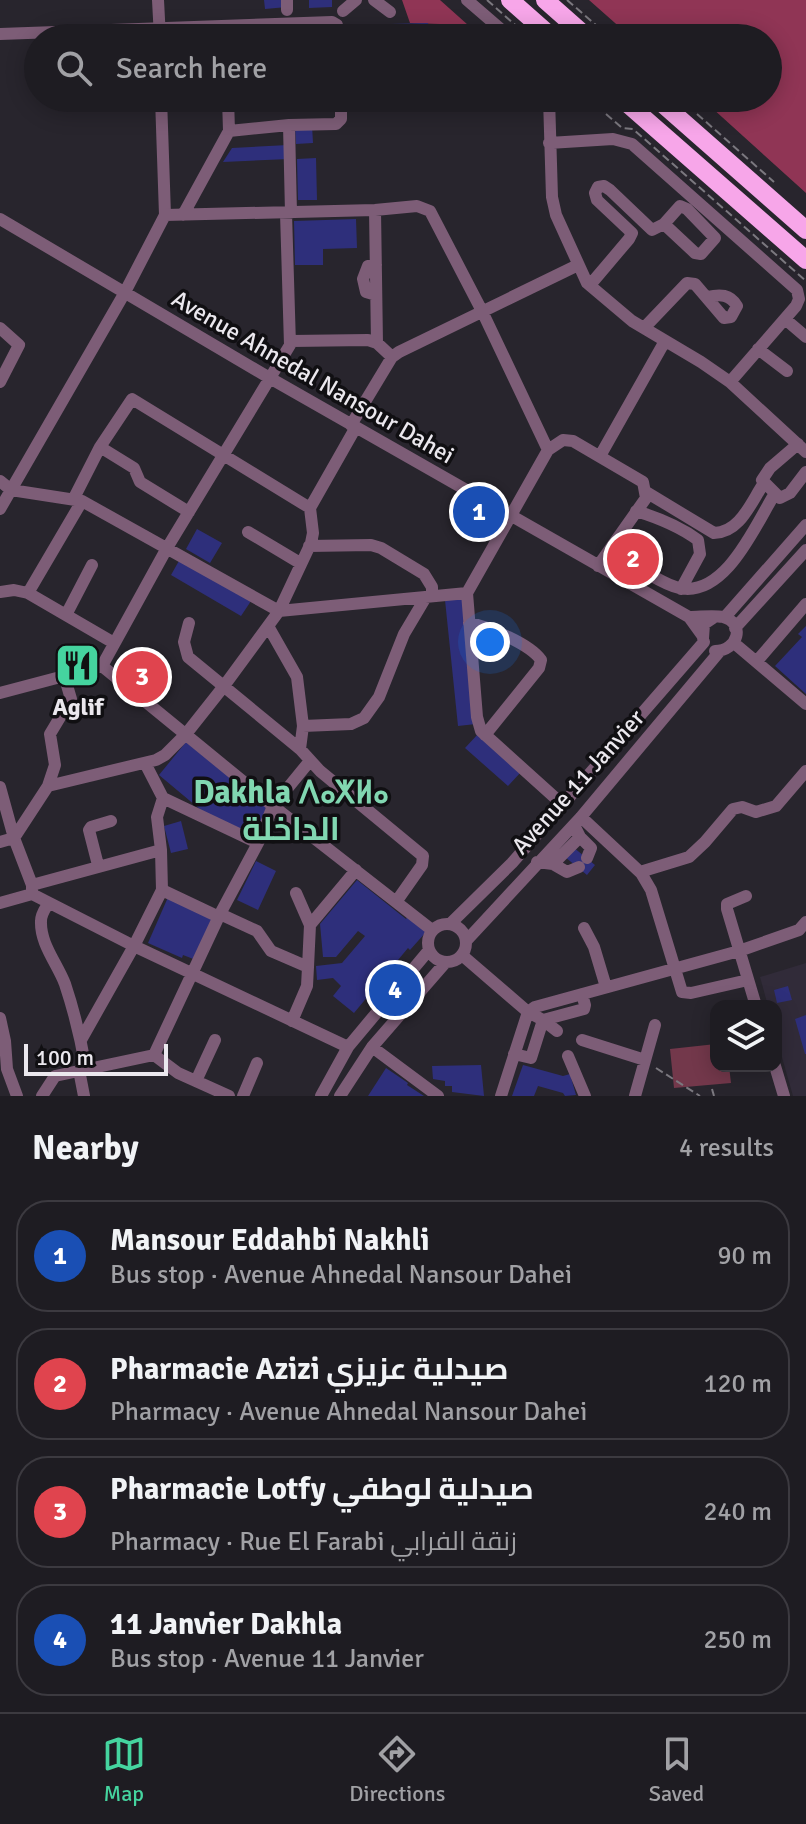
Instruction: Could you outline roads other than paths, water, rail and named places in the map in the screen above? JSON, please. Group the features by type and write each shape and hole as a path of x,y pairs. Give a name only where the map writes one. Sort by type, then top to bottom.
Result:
{"highway":[{"path":"510,0 537,24"},
{"path":"545,0 572,24"},
{"path":"637,112 806,260"},
{"path":"672,112 806,230"}],"street":[{"path":"158,0 160,24"},
{"path":"343,11 356,0"},
{"path":"374,0 390,12"},
{"path":"467,0 495,24"},
{"path":"265,24 335,24"},
{"path":"0,34 24,34"},
{"path":"0,509 124,294 165,215 161,112"},
{"path":"183,215 229,131 228,112"},
{"path":"229,131 339,122 340,112"},
{"path":"549,112 555,210 578,265 590,285 624,315 730,382 802,448 764,474 762,480 774,495 780,498 790,493 806,472"},
{"path":"0,693 102,666 167,548 291,341 289,125"},
{"path":"549,143 626,140 797,290 799,299 785,319 730,382"},
{"path":"590,285 632,233 597,200 595,193 598,187 604,186 610,190 649,228 655,230 680,206 684,206 715,241 699,255 664,224"},
{"path":"165,215 375,210 417,206 430,211 548,450"},
{"path":"678,237 706,207"},
{"path":"375,210 377,343"},
{"name":"Avenue Ahnedal Nansour Dahei","path":"0,219 124,294 689,617 719,618"},
{"path":"48,786 145,763 165,755 186,734 279,611 313,533 310,508 392,357 578,265"},
{"path":"644,328 687,283 695,284 707,297"},
{"path":"785,319 806,337"},
{"path":"0,328 19,345 0,382"},
{"path":"291,341 359,339 377,343 392,357"},
{"path":"600,456 665,341"},
{"path":"758,349 787,371"},
{"path":"28,593 78,499 100,447 132,399 310,508"},
{"path":"562,804 485,735 478,723 467,593 548,450 567,439 643,482 646,492 646,498 598,566"},
{"path":"100,447 134,468 140,482 189,512"},
{"path":"0,481 11,490 78,499 279,611 467,593"},
{"path":"646,492 714,533 723,533 742,519 764,483"},
{"path":"610,549 659,580 681,589 705,585 731,564 750,540 774,495"},
{"path":"636,511 671,524 698,540 700,554 681,589"},
{"path":"734,643 720,651 711,649 703,639 704,624 719,618 806,525"},
{"path":"248,532 300,563"},
{"path":"303,726 351,724 364,718 379,697 404,634 429,597 429,580 424,574 381,548 371,545 309,546"},
{"path":"734,643 735,628 806,550"},
{"path":"66,615 92,565"},
{"path":"0,592 14,590 28,593 114,643"},
{"path":"757,661 806,604"},
{"name":"Avenue Ahnedal Nansour Dahei","path":"689,617 703,639"},
{"path":"719,618 735,628"},
{"path":"189,623 184,642 188,657 423,856 422,865 396,902"},
{"path":"469,623 489,627 535,653 541,660 539,668 485,735"},
{"path":"268,626 297,677 303,726 300,749"},
{"name":"Avenue 11 Janvier","path":"450,924 512,863 703,639"},
{"path":"734,643 806,704"},
{"name":"Avenue 11 Janvier","path":"467,940 577,821 720,651"},
{"path":"102,666 273,806 432,930"},
{"path":"0,842 14,838 48,786 55,765 50,734 71,699 64,675"},
{"path":"154,1055 219,915 258,843 273,806 309,762"},
{"path":"145,763 163,798 258,843"},
{"path":"640,872 689,857 733,809 742,807 756,812 776,806 806,771"},
{"path":"0,787 32,890 48,904 348,1047"},
{"path":"81,1040 162,890 157,817 163,798"},
{"path":"98,865 89,830 111,821"},
{"path":"537,862 553,864 567,872 583,863 591,848 580,837 577,821"},
{"path":"577,821 640,872 651,890 682,992 685,994 748,980"},
{"path":"553,864 580,837"},
{"path":"0,903 98,865 161,850"},
{"path":"310,925 356,870"},
{"path":"162,890 257,931 271,951 308,967"},
{"path":"292,1021 307,986 310,925 296,893"},
{"path":"746,896 726,905 754,1000"},
{"path":"48,904 41,923 50,956 64,982 81,1040 84,1096"},
{"path":"450,924 458,927 467,940 463,956 455,962 445,963 435,959 428,942 432,930 450,924"},
{"path":"501,1096 528,1012 546,1003 739,951 804,927"},
{"path":"584,928 594,947 606,987"},
{"path":"321,1096 348,1047 429,950"},
{"path":"463,956 528,1012 557,1031"},
{"path":"340,1096 372,1047 445,963"},
{"path":"543,1020 584,1009 582,994"},
{"path":"0,1018 5,1041 2,1054 17,1096"},
{"path":"514,1054 531,1058 543,1020"},
{"path":"635,1096 655,1025"},
{"path":"196,1081 215,1040"},
{"path":"582,1040 645,1060"},
{"path":"372,1047 438,1096"},
{"path":"42,1096 55,1076 154,1055"},
{"path":"154,1055 168,1067 229,1096"},
{"path":"568,1056 585,1096"},
{"path":"243,1096 257,1063"},
{"path":"777,1072 784,1096"}],"place":[{"name":"Mansour Eddahbi Nakhli","path":"479,512"},
{"name":"Pharmacie Azizi صيدلية عزيزي","path":"633,559"},
{"name":"Aglif","path":"78,665"},
{"name":"Pharmacie Lotfy صيدلية لوطفي","path":"142,677"},
{"name":"11 Janvier Dakhla","path":"395,990"}],"district":[{"name":"Dakhla ⴷⴰⵅⵍⴰ الداخلة","path":"291,810"}]}
